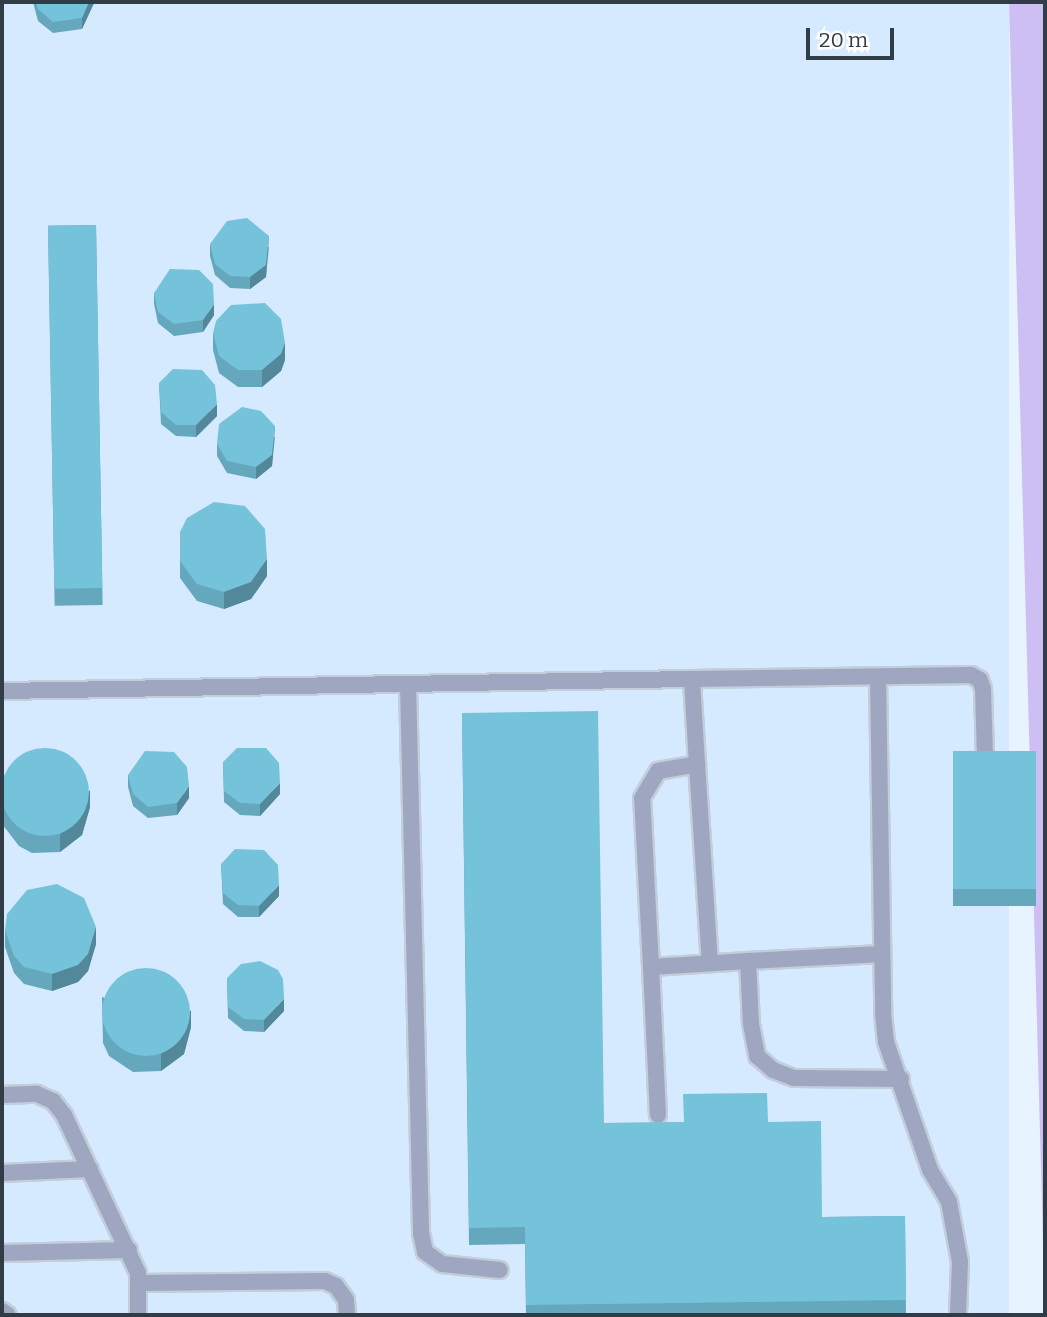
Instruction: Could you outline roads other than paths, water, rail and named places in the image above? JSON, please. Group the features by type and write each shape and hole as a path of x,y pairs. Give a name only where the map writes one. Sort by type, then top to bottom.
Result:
{"lane":[{"path":"2,691 971,675 979,680 985,756"},
{"path":"878,677 881,954 886,1042 901,1079 930,1170 949,1202 960,1262 958,1315"},
{"path":"692,679 710,963"},
{"path":"408,684 421,1233 425,1252 442,1264 500,1270"},
{"path":"658,1115 642,798 658,771 697,764"},
{"path":"651,967 881,954"},
{"path":"748,961 757,1056 773,1070 794,1078 901,1079"},
{"path":"2,1095 37,1094 54,1101 129,1250 139,1283 138,1315"},
{"path":"2,1173 90,1169"},
{"path":"2,1253 129,1250"},
{"path":"139,1283 325,1281 336,1286 346,1300 347,1315"},
{"path":"2,1311 8,1315"}]}
